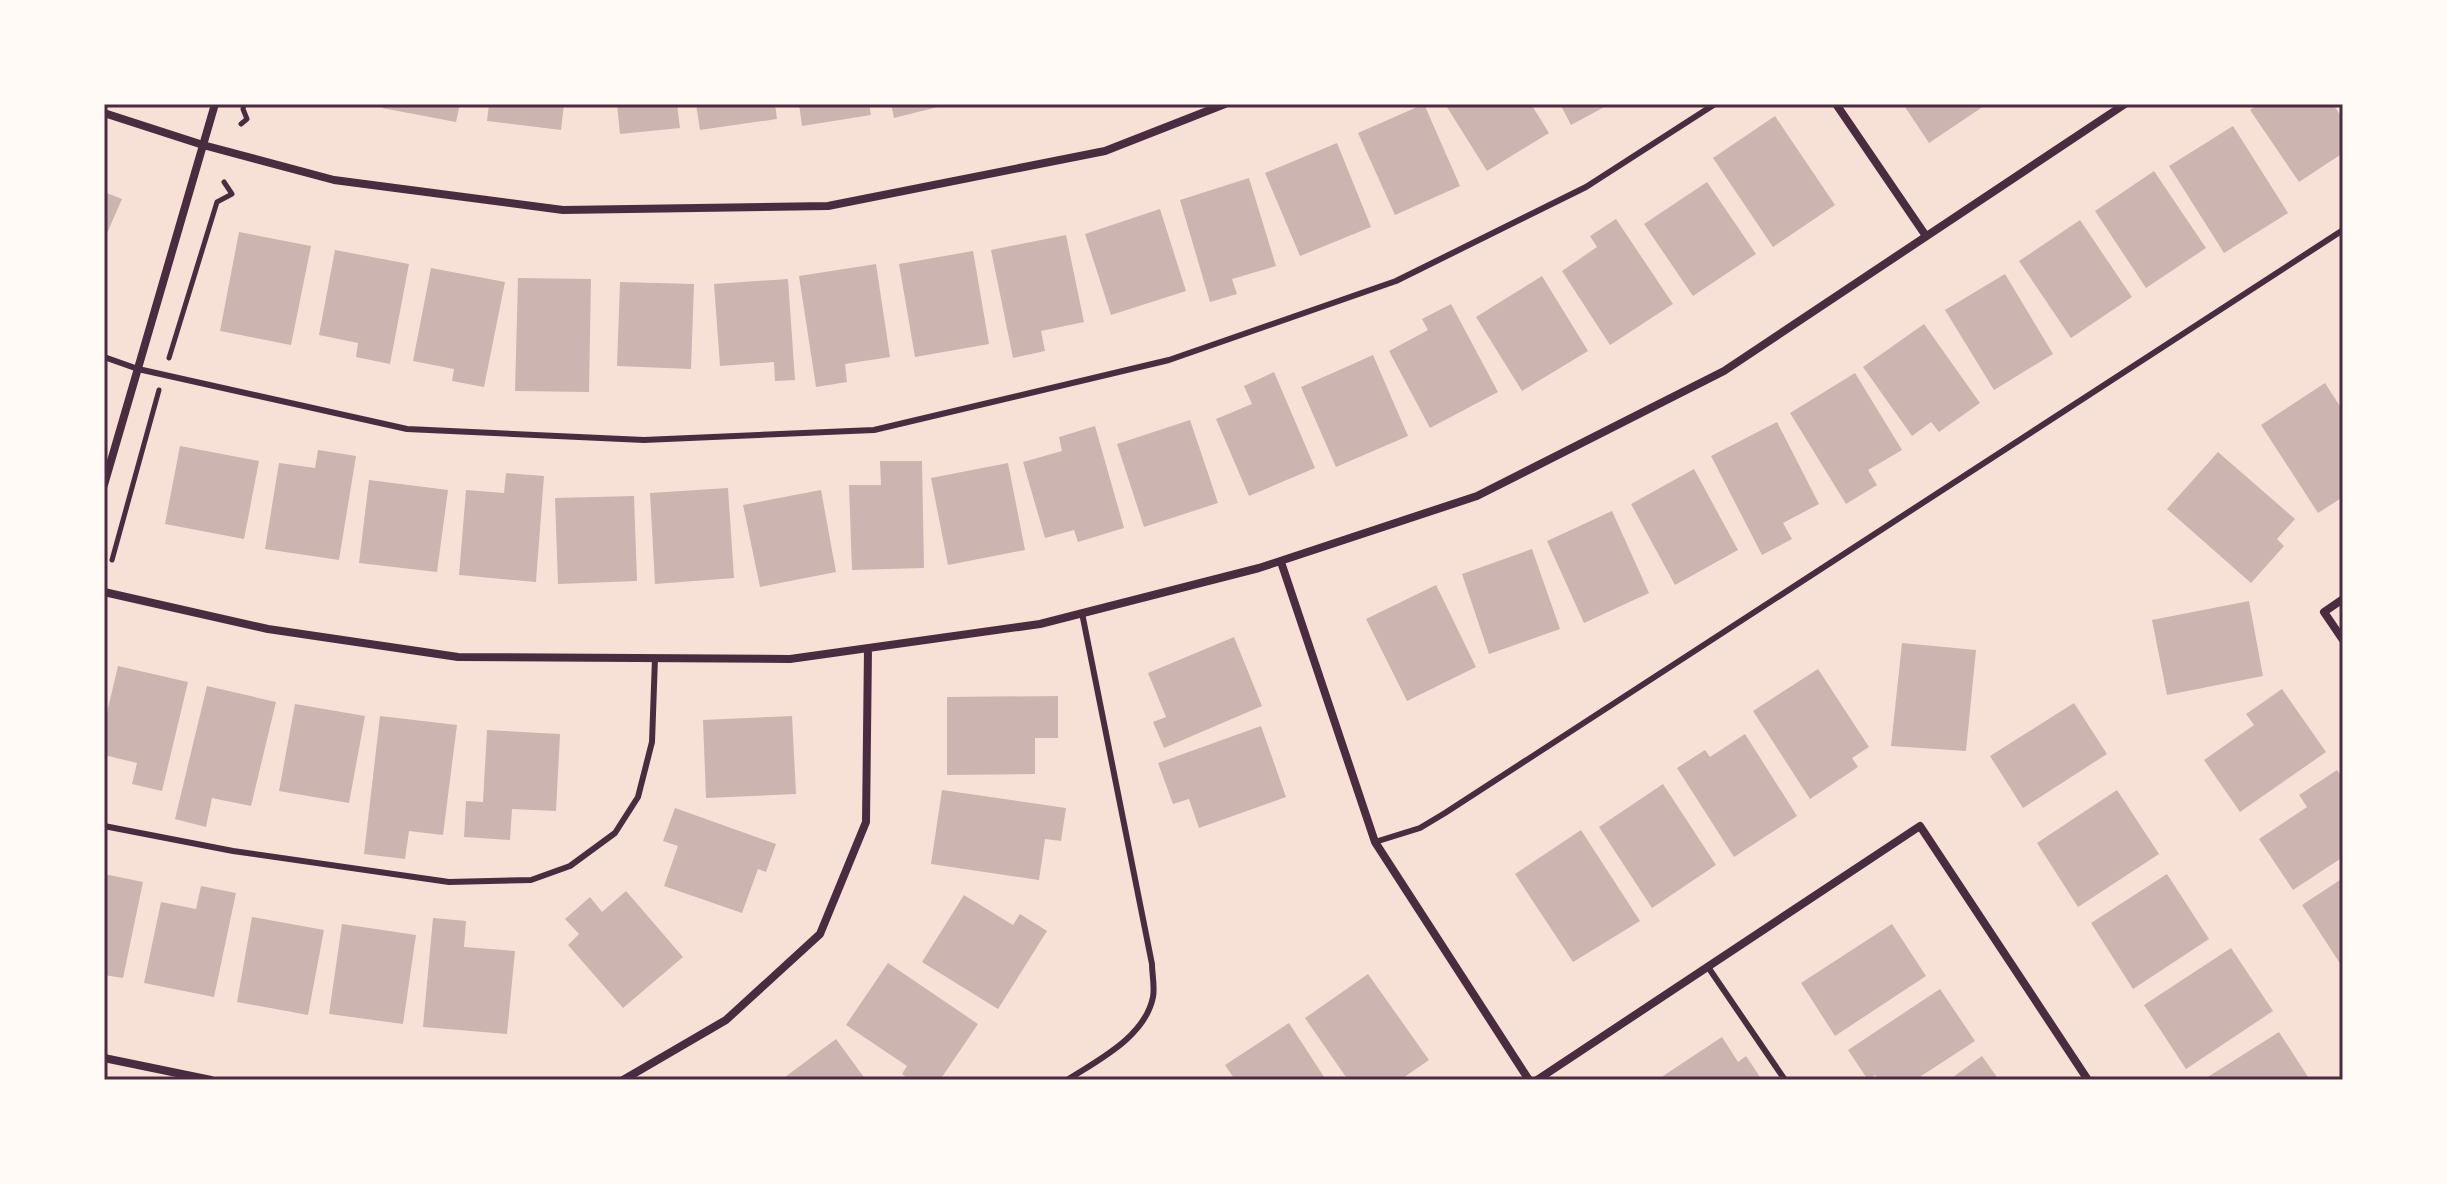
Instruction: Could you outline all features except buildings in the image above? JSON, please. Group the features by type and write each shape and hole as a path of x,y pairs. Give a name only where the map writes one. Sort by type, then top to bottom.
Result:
{"street":[{"path":"104,485 215,104"},
{"path":"104,113 203,145 334,180 563,210 828,206 1105,151 1225,104"},
{"path":"1836,104 1926,236"},
{"path":"104,592 268,629 458,657 790,659 1040,624 1281,562 1477,496 1724,371 2125,104"},
{"path":"1281,562 1375,842 1529,1080"},
{"path":"2343,599 2324,612 2343,640"},
{"path":"623,1080 726,1020 820,934 866,822 868,648"},
{"path":"1537,1080 1920,826 2088,1080"},
{"path":"104,1058 211,1080"}],"lane":[{"path":"104,357 138,369 407,429 644,440 874,430 1169,360 1396,281 1586,187 1715,104"},
{"path":"1375,842 1420,828 1445,813 2343,230"},
{"path":"1067,1080 1115,1048 1135,1030 1144,1019 1153,996 1152,964 1082,613"},
{"path":"104,826 233,851 449,882 531,880 570,866 615,833 638,797 652,742 655,658"},
{"path":"1708,967 1785,1080"}],"path":[{"path":"241,124 247,119 244,104"}]}
